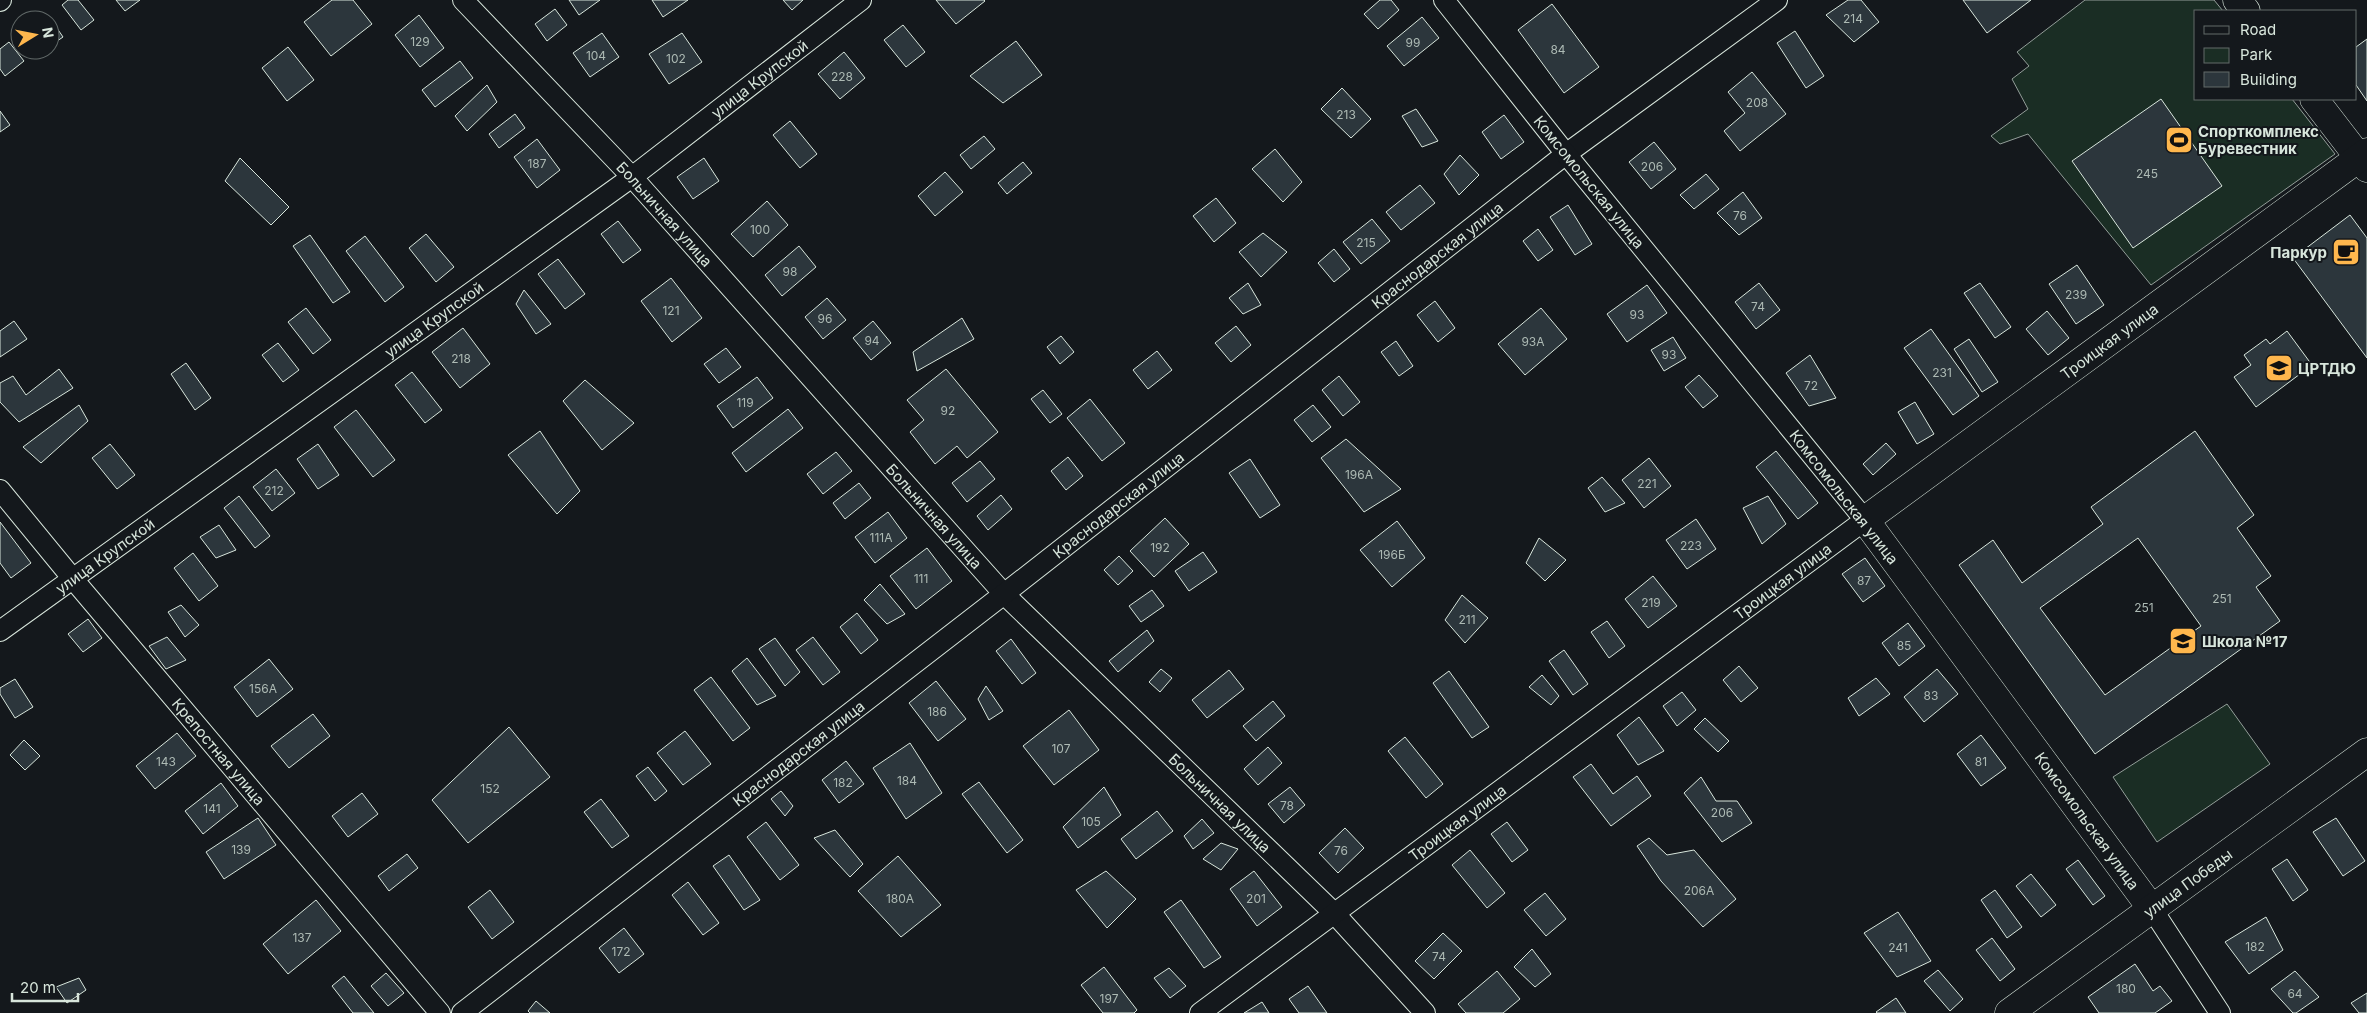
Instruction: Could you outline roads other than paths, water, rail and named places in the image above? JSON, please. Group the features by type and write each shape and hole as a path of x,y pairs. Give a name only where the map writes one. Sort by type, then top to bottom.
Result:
{"street":[{"name":"Больничная улица","path":"463,0 632,177 1004,594 1334,914 1425,1013"},
{"name":"улица Крупской","path":"0,631 632,177 861,0"},
{"name":"Комсомольская улица","path":"1444,0 1566,154 1865,520 2152,909 2220,1013"},
{"name":"Краснодарская улица","path":"462,1013 1004,594 1566,154 1777,0"},
{"path":"2237,0 2245,10"},
{"path":"2315,100 2364,159"},
{"name":"Троицкая улица","path":"1200,1013 1865,520 2364,159"},
{"name":"Крепостная улица","path":"0,490 440,1013"},
{"name":"улица Победы","path":"2009,1013 2367,752"}],"place":[{"name":"Cпорткомплекс Буревестник","path":"2179,140"},
{"name":"Паркур","path":"2346,252"},
{"name":"ЦРТДЮ","path":"2279,368"},
{"name":"Школа №17","path":"2183,641"}]}
